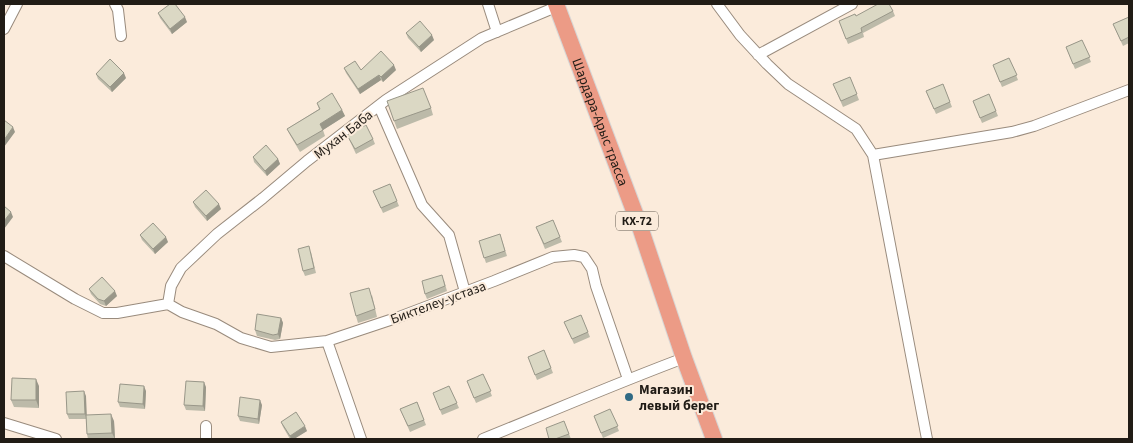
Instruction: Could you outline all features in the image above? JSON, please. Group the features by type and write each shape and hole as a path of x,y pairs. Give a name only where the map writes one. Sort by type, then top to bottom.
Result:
{"main road":[{"name":"Шардара-Арыс трасса","path":"556,5 639,224 684,358 714,439"}],"street":[{"path":"4,29 17,4"},
{"path":"114,4 118,10 121,36"},
{"path":"488,4 497,32"},
{"path":"717,4 740,36 758,55 788,84 856,129 873,155 927,439"},
{"path":"758,55 852,4"},
{"name":"Мухан Баба","path":"168,304 171,286 181,268 217,234 386,100 482,38 556,5"},
{"path":"873,155 1012,132 1034,126 1129,90"},
{"path":"379,106 422,205 449,235 465,292"},
{"name":"Биктелеу-устаза","path":"168,304 182,312 216,324 241,338 271,347 327,341 399,317 553,257 574,255 584,257 592,269 628,379"},
{"path":"4,256 75,299 103,313 118,313 168,304"},
{"path":"327,341 361,439"},
{"path":"483,439 684,358"},
{"path":"4,423 56,439"},
{"path":"206,426 206,439"}],"building":[{"path":"170,4 175,4 185,17 170,29 158,13"},
{"path":"878,4 889,4 893,11 861,28 862,32 846,39 839,21 855,14 856,16"},
{"path":"1129,17 1129,37 1121,41 1113,24"},
{"path":"420,21 432,35 419,47 406,33"},
{"path":"1082,40 1090,57 1073,64 1066,47"},
{"path":"381,51 394,65 381,77 379,75 358,89 344,68 355,61 361,70"},
{"path":"1009,58 1017,75 1000,82 993,65"},
{"path":"110,59 124,73 110,87 96,74"},
{"path":"850,77 857,94 841,101 833,84"},
{"path":"943,84 950,102 934,109 926,91"},
{"path":"423,88 431,108 394,121 387,101"},
{"path":"332,93 342,110 320,124 323,130 297,145 287,129 320,109 317,103"},
{"path":"989,94 996,111 980,118 973,101"},
{"path":"4,120 13,127 4,140"},
{"path":"366,125 373,139 355,149 347,135"},
{"path":"266,145 278,159 265,171 253,157"},
{"path":"390,184 397,201 381,208 373,191"},
{"path":"206,190 219,204 206,216 193,202"},
{"path":"4,206 11,212 4,221"},
{"path":"553,220 560,237 544,244 536,227"},
{"path":"153,223 166,237 153,249 140,235"},
{"path":"500,234 505,251 484,258 479,241"},
{"path":"309,246 314,268 303,271 298,249"},
{"path":"442,275 445,286 425,294 422,281"},
{"path":"102,277 115,291 104,301 98,299 89,289"},
{"path":"369,288 375,309 356,316 350,293"},
{"path":"257,314 281,318 278,334 273,335 255,330"},
{"path":"581,315 588,332 572,339 564,322"},
{"path":"544,350 551,368 535,375 528,357"},
{"path":"483,374 491,391 474,398 467,381"},
{"path":"12,378 36,379 36,400 11,400"},
{"path":"186,381 204,382 203,406 184,405"},
{"path":"120,384 144,386 143,404 118,402"},
{"path":"449,386 457,403 440,410 433,393"},
{"path":"84,391 85,414 67,414 66,392"},
{"path":"240,397 260,400 258,419 238,416"},
{"path":"417,402 424,420 408,426 400,409"},
{"path":"610,409 618,426 601,433 594,416"},
{"path":"296,412 305,426 290,436 281,422"},
{"path":"111,414 112,433 87,434 86,415"},
{"path":"564,421 569,434 549,439 546,428"}],"place":[{"name":"Магазин левый берег","path":"629,397"}]}
